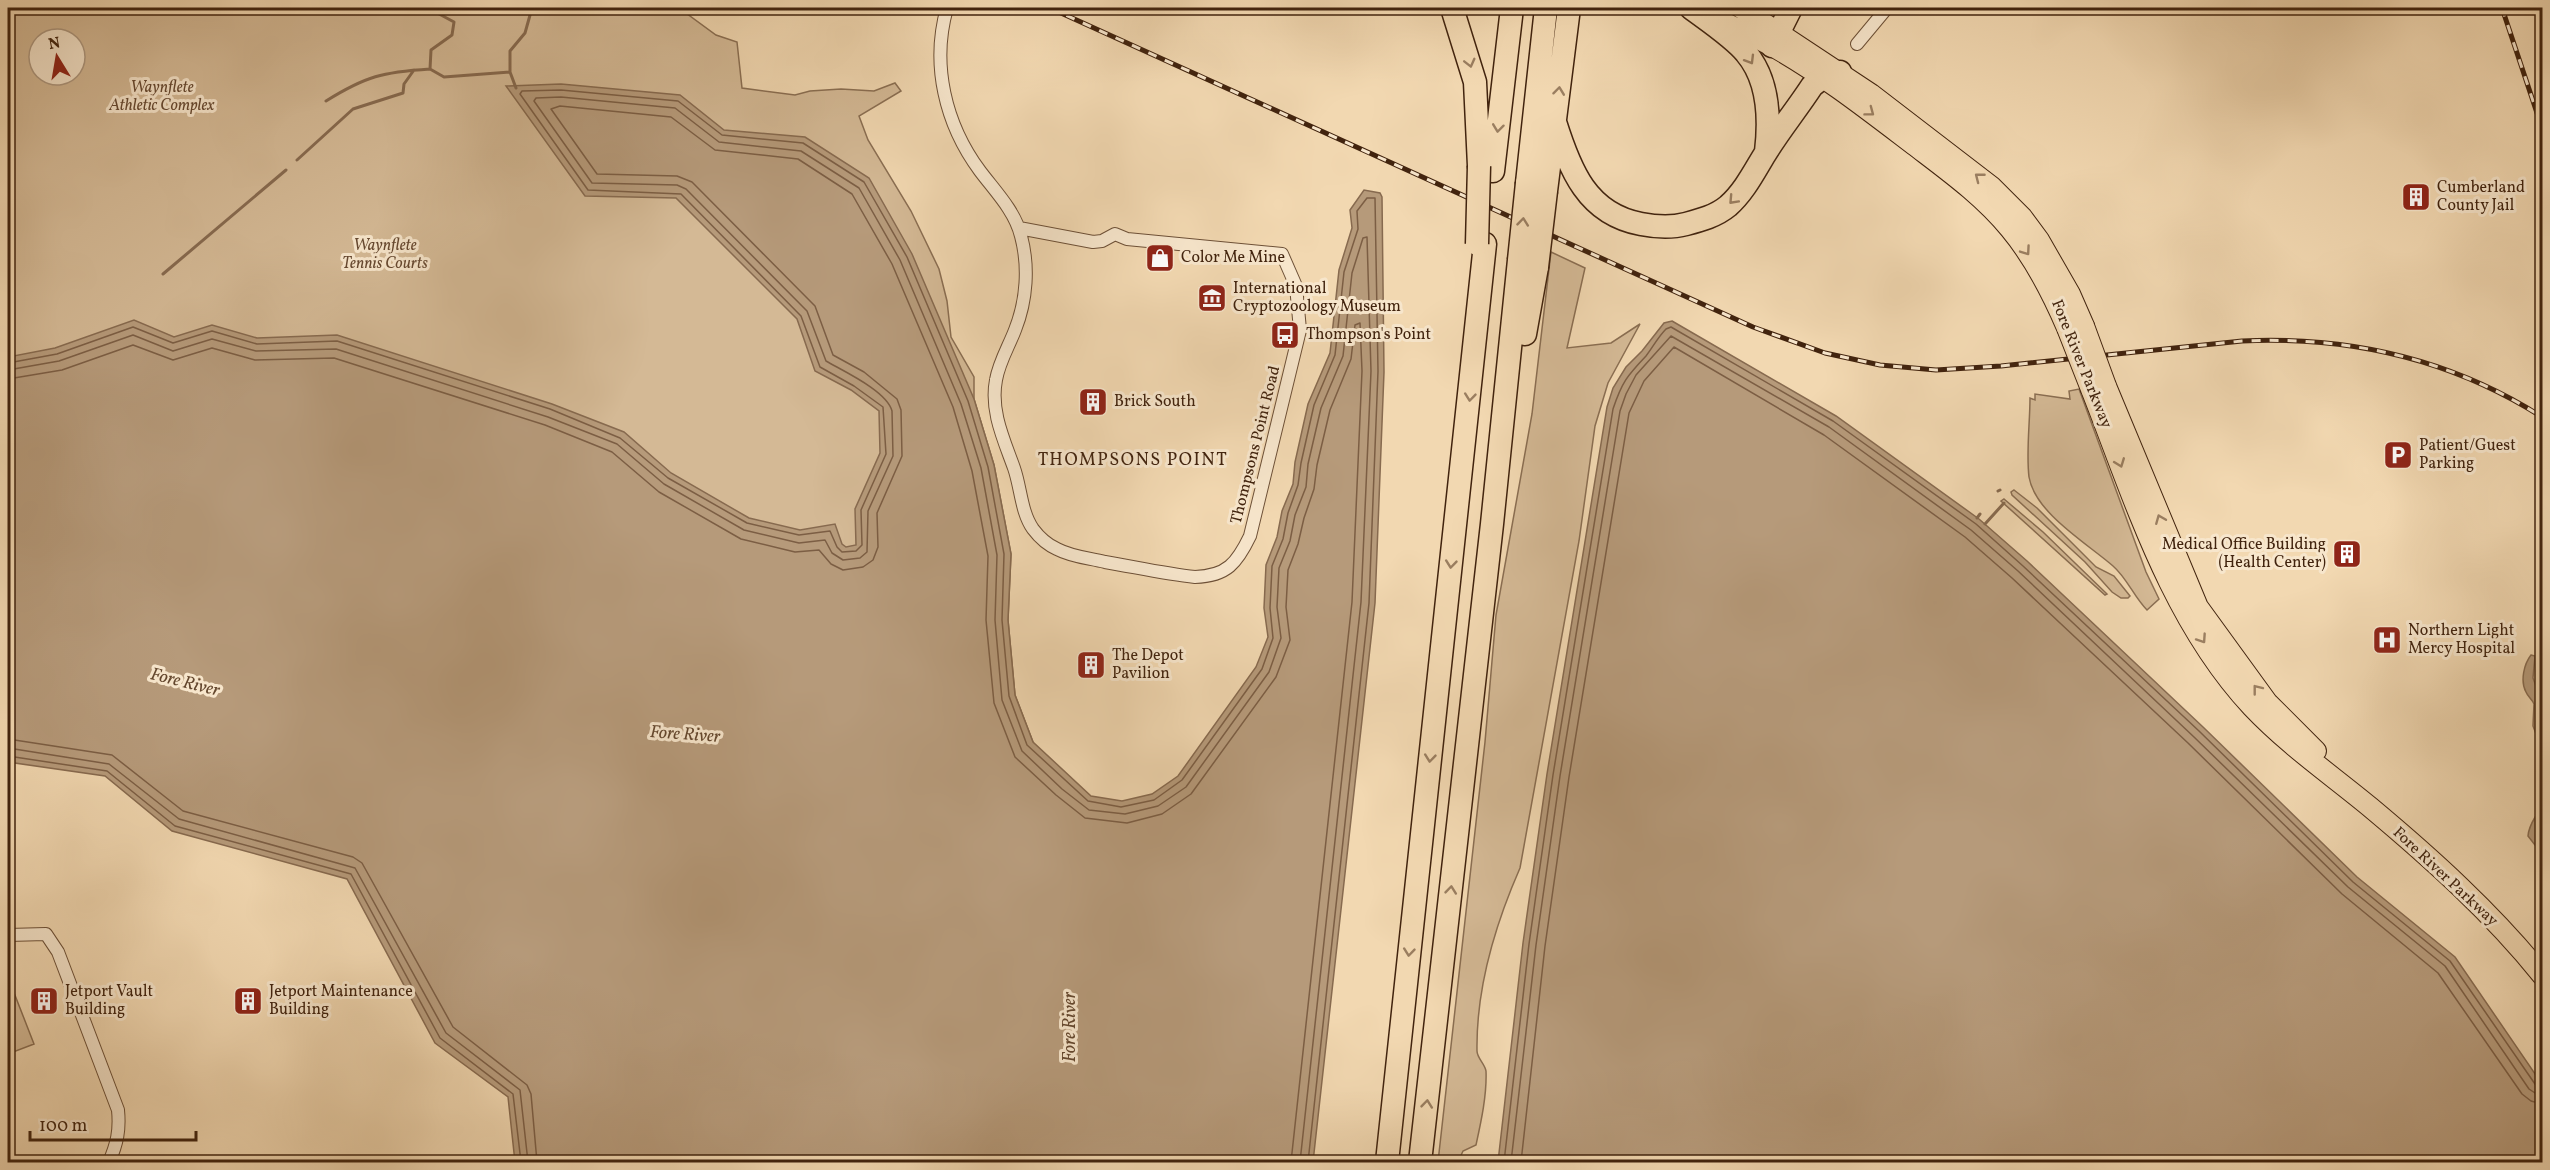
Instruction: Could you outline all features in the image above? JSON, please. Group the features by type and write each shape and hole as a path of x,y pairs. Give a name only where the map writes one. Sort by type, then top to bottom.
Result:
{"highway":[{"path":"1452,8 1474,82 1486,168"},
{"path":"1387,1162 1476,339 1486,168 1512,8"},
{"path":"1420,1162 1492,524 1537,187 1546,8"},
{"path":"1537,187 1555,122 1569,8"},
{"path":"1693,8 1746,53 1760,79 1767,101 1766,152"},
{"path":"1774,40 1791,8"},
{"path":"1555,122 1567,160 1581,185 1601,208 1617,218 1651,226 1674,227 1713,215 1728,206 1747,183 1812,86 1831,75"}],"main road":[{"name":"Fore River Parkway","path":"1693,8 1774,40 1831,75 1992,187 2047,268 2076,327 2172,588 2208,648 2251,706 2285,740 2370,807 2458,884 2542,975"},
{"name":"Fore River Parkway","path":"1741,8 1774,40"}],"street":[{"name":"Thompsons Point Road","path":"947,8 943,22 941,55 946,104 964,147 1012,214 1019,228 1026,260 1024,297 1016,327 999,368 995,400 1000,429 1028,520 1034,531 1057,549 1075,556 1195,577 1212,575 1229,568 1239,558 1250,536 1300,330 1296,286 1282,254 1126,239 1115,234 1102,241 1093,242 1019,228"},
{"path":"1857,44 1887,8"},
{"path":"8,935 46,934 58,952 118,1110 120,1128 116,1148 109,1162"}],"green space":[{"path":"8,8 679,8 716,35 737,42 742,88 795,95 810,91 841,89 874,91 895,83 901,91 859,116 868,140 911,211 939,269 947,301 951,337 974,377 974,399 994,465 1011,554 1008,620 1015,695 1033,742 8,515"},
{"path":"1551,252 1585,268 1567,348 1611,343 1640,324 1608,383 1595,426 1579,541 1520,868 1495,934 1484,980 1477,1051 1486,1071 1486,1080 1476,1145 1463,1151 1458,1162 1438,1162 1485,742 1496,615 1532,414"},
{"path":"2079,389 2146,572 2159,599 2147,610 2118,571 2064,527 2041,503 2033,490 2029,477 2030,398 2035,400 2035,394 2070,399 2069,391"},
{"path":"2014,490 2037,508 2096,567 2114,576 2130,596 2121,598 2112,592 2085,562 2012,495 2011,492"},
{"path":"2004,499 2043,532 2107,594 2105,595 2001,501"},
{"path":"11,971 11,985 34,1044 8,1054 8,972"}],"water":[{"name":"Fore River","path":"561,84 680,95 724,130 805,137 869,178 912,254 974,399 994,465 1011,554 1008,620 1015,695 1033,742 1091,796 1122,801 1152,794 1178,776 1256,667 1268,637 1264,608 1266,565 1277,537 1282,511 1293,484 1295,462 1308,404 1330,353 1339,270 1352,228 1350,210 1364,190 1380,193 1382,197 1384,372 1375,603 1313,1162 515,1162 508,1097 435,1043 347,879 172,831 105,776 8,762 8,357 55,348 134,320 174,337 212,325 257,338 337,335 552,404 624,432 671,473 749,518 800,530 835,524 842,544 846,547 856,545 855,509 880,453 879,411 851,390 815,371 797,319 676,198 585,196 506,86"},
{"path":"1672,321 1836,416 1979,519 2027,561 2203,727 2357,877 2455,957 2542,1084 2542,1162 1498,1162 1523,943 1547,774 1607,407 1613,388 1626,367 1664,323"},
{"path":"2531,655 2535,656 2533,678 2542,703 2542,750 2533,726 2534,704 2523,683 2526,663"},
{"path":"2542,803 2542,848 2538,849 2528,836"}],"waterway":[{"path":"428,8 454,22 452,35 431,50 430,69 444,77 510,72"},
{"path":"516,88 510,72 510,51 525,33 532,8"},
{"path":"326,101 375,77 430,69"},
{"path":"297,160 353,109 403,93 404,84 414,70"},
{"path":"163,274 286,170"},
{"path":"1985,524 2004,503"},
{"path":"1977,518 1980,514"}],"railway":[{"path":"1050,8 1753,327 1825,353 1880,365 1936,370 2001,366 2242,341 2282,340 2322,343 2398,355 2436,366 2472,380 2542,417"},
{"path":"2502,8 2542,128"}],"place":[{"name":"Cumberland County Jail","path":"2416,197"},
{"name":"Color Me Mine","path":"1160,258"},
{"name":"International Cryptozoology Museum","path":"1212,298"},
{"name":"Thompson's Point","path":"1285,335"},
{"name":"Brick South","path":"1093,402"},
{"name":"Patient/Guest Parking","path":"2398,455"},
{"name":"Medical Office Building (Health Center)","path":"2347,554"},
{"name":"Northern Light Mercy Hospital","path":"2387,640"},
{"name":"The Depot Pavilion","path":"1091,665"},
{"name":"Jetport Vault Building","path":"44,1001"},
{"name":"Jetport Maintenance Building","path":"248,1001"}],"district":[{"name":"THOMPSONS POINT","path":"1133,460"}],"park label":[{"name":"Waynflete Athletic Complex","path":"162,97"},
{"name":"Waynflete Tennis Courts","path":"385,255"}]}
